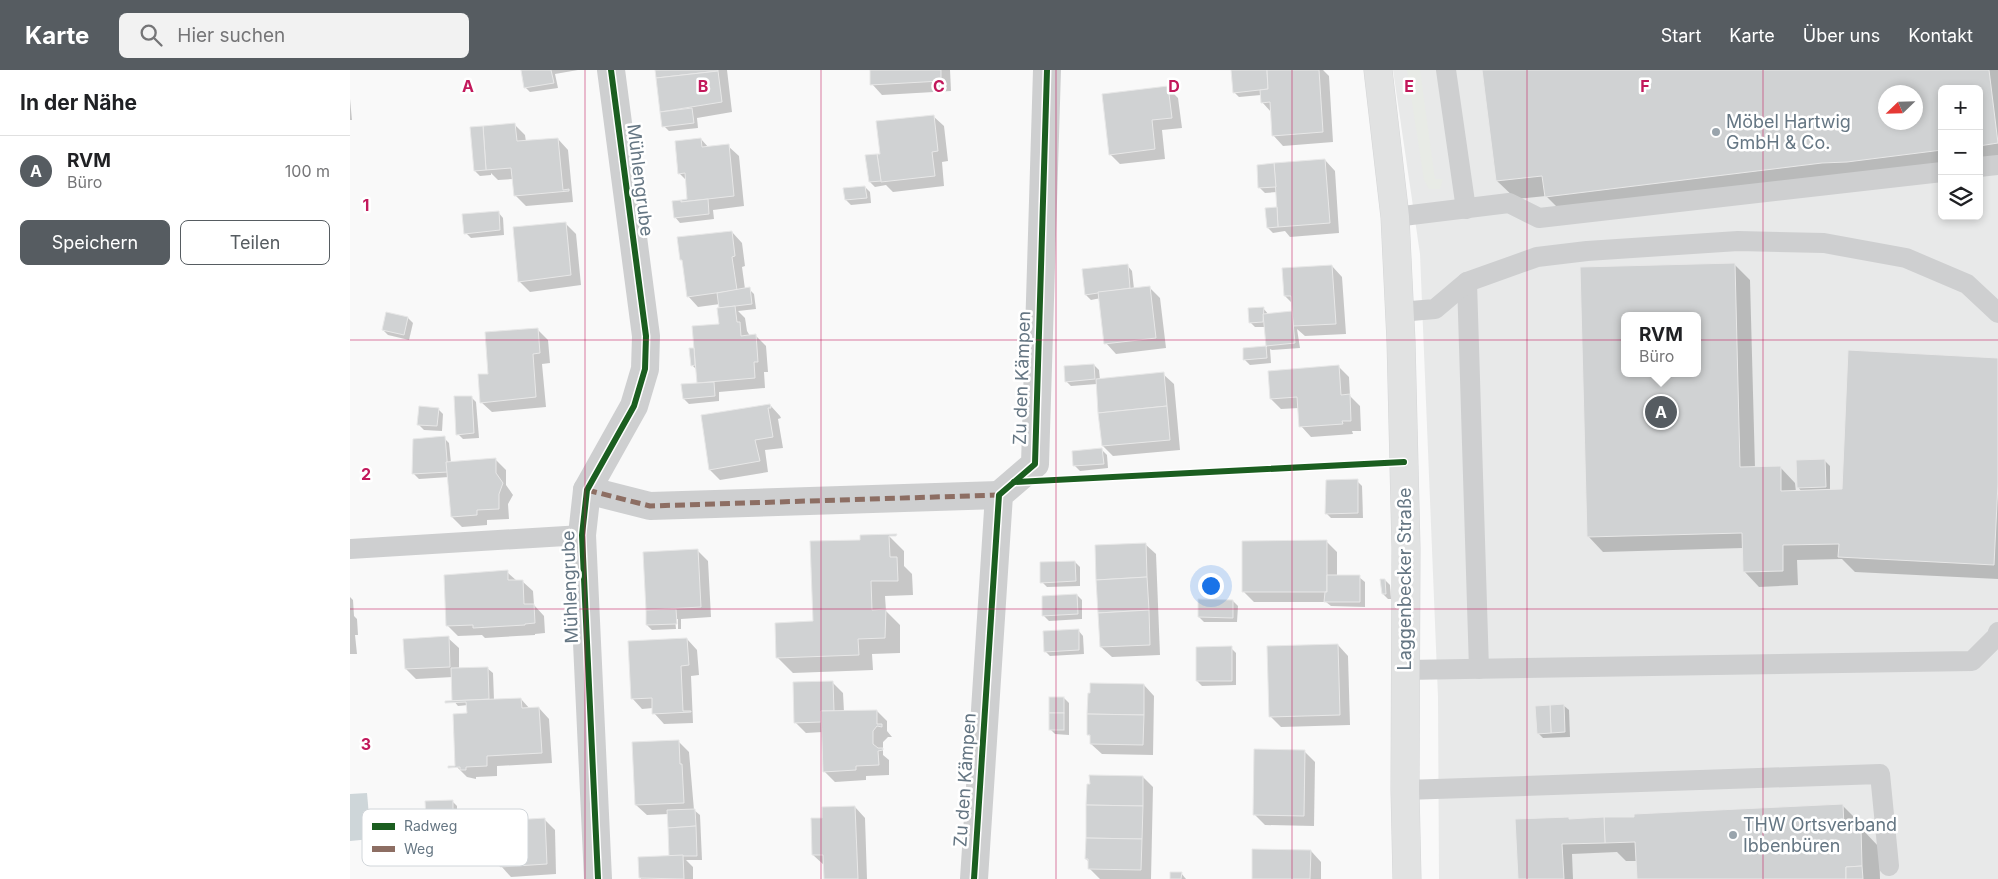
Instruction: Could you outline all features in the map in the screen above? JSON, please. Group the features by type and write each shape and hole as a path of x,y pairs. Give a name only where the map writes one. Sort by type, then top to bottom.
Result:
{"street":[{"name":"Mühlengrube","path":"598,879 582,535 587,490 634,406 645,370 646,336 611,70"},
{"name":"Zu den Kämpen","path":"974,879 999,495 1035,464 1046,70"},
{"name":"Laggenbecker Straße","path":"1378,70 1395,217 1399,312 1405,510 1405,790 1407,879"},
{"path":"587,490 650,506 999,495"}],"lane":[{"path":"1446,70 1466,209"},
{"path":"1983,167 1998,165"},
{"path":"1395,217 1509,203 1540,218 1938,172"},
{"path":"1399,312 1435,309 1467,282 1537,257 1579,252 1738,241 1824,243 1906,258 1967,284 1998,314"},
{"path":"1467,282 1479,669"},
{"path":"350,549 582,535"},
{"path":"1406,670 1972,661 1997,636 1998,632"},
{"path":"1405,790 1880,774 1888,866"}],"shaded area":[{"path":"1393,70 1998,70 1998,879 1439,879 1438,697 1420,254"},
{"path":"1407,70 1420,70 1435,179 1443,179 1440,189 1429,189 1424,180"},
{"path":"367,793 368,809 362,809 362,840 350,841 350,794"}],"building":[{"path":"521,70 551,70 554,83 524,88"},
{"path":"655,70 718,70 718,71 656,78"},
{"path":"870,70 941,70 941,81 870,85"},
{"path":"1231,70 1267,70 1268,89 1233,93"},
{"path":"1267,70 1319,70 1323,132 1272,136 1270,102 1261,103 1260,90 1268,89"},
{"name":"Möbel Hartwig GmbH & Co.","path":"1482,70 1989,70 1998,143 1983,145 1983,85 1938,85 1938,151 1545,197 1542,176 1496,181"},
{"path":"718,71 722,102 660,112 656,78"},
{"path":"1168,86 1172,118 1152,120 1155,149 1109,155 1102,94"},
{"path":"692,108 694,123 662,127 660,112"},
{"path":"934,115 938,151 932,152 935,176 881,182 877,154 880,154 876,121"},
{"path":"515,123 517,141 558,138 563,190 569,189 569,191 514,196 511,168 486,170 483,126"},
{"path":"483,126 486,170 474,171 470,127"},
{"path":"701,138 702,147 729,144 734,196 681,202 681,200 687,199 685,173 678,174 675,141"},
{"path":"877,154 881,181 869,182 865,155"},
{"path":"1325,159 1330,223 1278,227 1274,163"},
{"path":"1274,163 1276,187 1258,188 1257,165"},
{"path":"865,186 867,198 845,200 843,188"},
{"path":"708,199 709,214 674,218 672,201"},
{"path":"1277,207 1278,227 1267,228 1265,208"},
{"path":"499,211 500,230 464,234 462,214"},
{"path":"566,222 571,275 518,282 513,227"},
{"path":"732,231 735,256 732,257 737,290 687,297 677,237"},
{"path":"1735,263 1740,467 1781,466 1781,491 1842,489 1848,350 1998,358 1998,483 1994,565 1838,557 1839,544 1783,545 1783,571 1743,572 1742,533 1587,537 1580,267"},
{"path":"1128,264 1130,288 1085,295 1082,269"},
{"path":"1332,265 1336,324 1293,326 1291,296 1284,296 1282,268"},
{"path":"1150,286 1156,338 1104,344 1098,292"},
{"path":"750,287 752,304 719,308 717,293"},
{"path":"735,306 737,322 740,322 741,336 756,334 758,362 754,362 755,378 697,383 692,326 719,324 717,308"},
{"path":"1264,307 1263,322 1249,323 1248,308"},
{"path":"1292,311 1295,343 1266,346 1263,314"},
{"path":"386,312 408,317 404,335 382,330"},
{"path":"538,328 540,353 533,354 536,397 480,403 478,374 488,374 485,332"},
{"path":"1266,346 1267,358 1243,360 1243,348"},
{"path":"689,348 694,348 695,365 691,366"},
{"path":"1094,364 1095,379 1065,382 1064,366"},
{"path":"1339,365 1341,395 1350,394 1351,421 1342,421 1343,424 1299,427 1297,397 1270,399 1268,371"},
{"path":"1164,372 1167,406 1098,413 1096,379"},
{"path":"714,382 715,396 683,399 681,384"},
{"path":"454,396 472,396 474,433 456,435"},
{"path":"770,404 771,408 768,408 773,437 755,440 760,461 709,470 701,415"},
{"path":"419,406 439,408 437,426 417,425"},
{"path":"1167,406 1170,440 1102,446 1098,413"},
{"path":"445,436 448,472 412,474 413,439"},
{"path":"1102,448 1104,464 1073,466 1072,451"},
{"path":"496,458 496,473 503,483 499,494 499,509 477,510 477,515 451,517 446,462"},
{"path":"1825,459 1826,487 1797,488 1796,460"},
{"path":"1358,479 1358,513 1325,514 1326,480"},
{"path":"897,534 896,536 889,536 890,557 897,557 898,581 871,581 872,610 886,609 885,638 858,639 859,655 776,658 775,623 813,621 810,541 860,540 860,535"},
{"path":"1327,540 1327,592 1242,592 1242,541"},
{"path":"1146,543 1147,577 1096,580 1095,545"},
{"path":"698,549 701,607 646,610 643,552"},
{"path":"1075,561 1076,581 1040,583 1040,562"},
{"path":"508,570 508,580 523,580 524,604 534,604 535,623 473,628 473,625 446,626 444,575"},
{"path":"1327,575 1360,575 1360,602 1324,602 1325,592 1327,592"},
{"path":"1147,577 1149,610 1098,613 1096,580"},
{"path":"1380,579 1385,579 1386,594 1382,594"},
{"path":"1077,594 1078,614 1042,616 1042,596"},
{"path":"1198,599 1233,600 1233,618 1198,617"},
{"path":"676,609 677,624 646,625 646,610"},
{"path":"1149,610 1150,645 1100,647 1098,613"},
{"path":"1079,629 1079,650 1044,652 1043,631"},
{"path":"449,636 450,667 405,669 403,639"},
{"path":"687,638 689,665 681,666 683,711 691,712 652,714 652,698 631,699 628,641"},
{"path":"1338,644 1340,715 1269,717 1267,646"},
{"path":"1232,646 1232,681 1196,681 1196,647"},
{"path":"488,667 489,699 452,701 451,668"},
{"path":"833,681 834,711 821,711 821,722 794,723 793,682"},
{"path":"1090,683 1144,684 1144,715 1087,714"},
{"path":"1049,697 1064,697 1064,713 1049,713"},
{"path":"521,698 522,708 539,707 542,753 487,756 487,766 466,767 466,770 460,770 460,767 448,768 448,766 455,766 453,714 467,713 466,702 445,703 445,701"},
{"path":"1564,704 1565,732 1551,733 1550,705"},
{"path":"1550,705 1551,733 1537,734 1535,706"},
{"path":"877,710 877,724 882,724 882,727 877,726 873,731 873,744 878,748 883,748 883,750 878,751 879,765 856,766 856,770 823,772 821,711"},
{"path":"1049,713 1064,713 1064,730 1049,730"},
{"path":"1087,714 1144,715 1143,745 1090,744 1090,735 1087,735"},
{"path":"679,740 684,803 635,805 632,742"},
{"path":"1254,749 1305,750 1304,816 1253,815"},
{"path":"1089,775 1143,776 1143,806 1086,805 1087,784 1090,784"},
{"path":"453,800 453,809 426,809 425,801"},
{"name":"THW Ortsverband Ibbenbüren","path":"1843,804 1844,827 1861,827 1862,866 1846,867 1846,879 1637,879 1635,842 1605,843 1604,817 1634,817 1634,814"},
{"path":"1086,805 1143,806 1142,839 1086,838"},
{"path":"855,806 858,879 824,879 823,855 812,855 811,818 822,818 822,807"},
{"path":"695,809 696,826 668,828 667,810"},
{"path":"1569,817 1569,819 1604,817 1605,843 1562,844 1564,879 1518,879 1515,819"},
{"path":"545,818 547,864 528,865 528,819"},
{"path":"696,826 697,856 669,856 668,828"},
{"path":"1086,838 1142,839 1141,870 1088,869 1088,859 1085,859"},
{"path":"1252,849 1311,850 1310,879 1252,879"},
{"path":"683,855 684,879 639,878 638,857"},
{"path":"1862,866 1863,879 1846,879 1846,867"},
{"path":"1170,872 1182,872 1181,879 1170,879"}],"marked path":[{"path":"587,490 650,506 999,495"}],"cycle path":[{"path":"598,879 582,535 587,490 634,406 645,369 646,336 611,70"},
{"path":"974,879 999,495 1035,464 1047,70"},
{"path":"1014,482 1404,462"}],"place":[{"name":"Möbel Hartwig GmbH & Co.","path":"1716,132"},
{"name":"RVM","path":"1661,412"},
{"name":"THW Ortsverband Ibbenbüren","path":"1733,835"}]}
